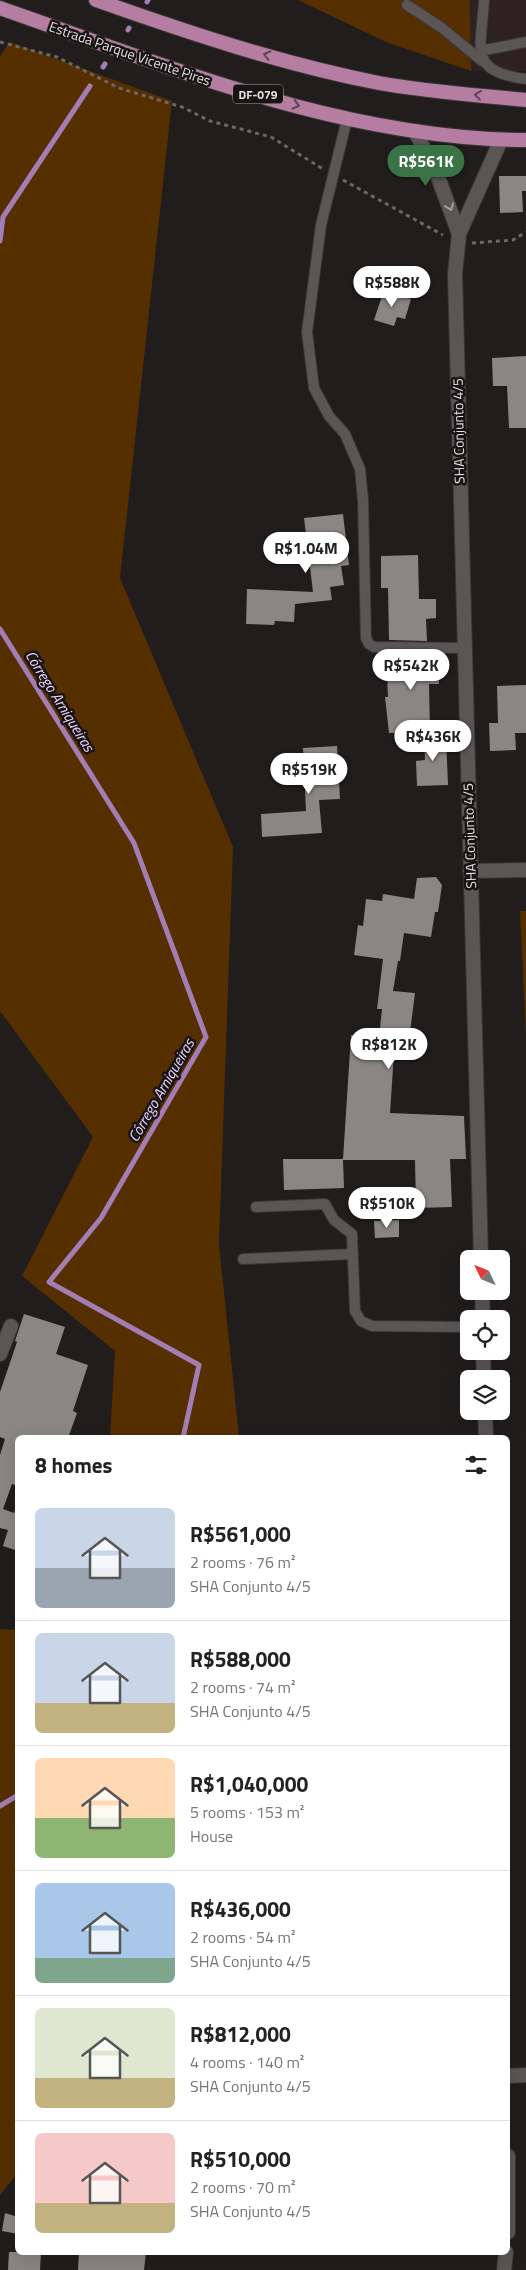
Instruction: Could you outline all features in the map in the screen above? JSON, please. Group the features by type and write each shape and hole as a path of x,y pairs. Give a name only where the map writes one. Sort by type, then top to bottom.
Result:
{"main road":[{"path":"96,0 220,43 378,82 413,88 526,100"},
{"name":"Estrada Parque Vicente Pires","path":"0,8 214,82 347,119 415,131 501,140 526,140"}],"street":[{"name":"SHA Conjunto 4/5","path":"415,131 438,177 459,239"},
{"name":"SHA Conjunto 4/5","path":"481,1250 455,274 459,239 501,140"},
{"path":"470,871 526,870"},
{"path":"0,1354 11,1326"},
{"path":"485,1420 486,1435"},
{"path":"510,2076 526,2075"},
{"path":"504,2270 506,2255"}],"lane":[{"path":"481,56 484,0"},
{"path":"407,4 481,56 486,66 503,75 526,79"},
{"path":"481,56 526,42"},
{"path":"347,119 321,225 307,332 314,388 329,416 345,434 360,469 363,500 366,638 369,644 374,647 464,648"},
{"path":"256,1207 325,1204 334,1220 352,1234 354,1311 361,1321 372,1326 460,1327"},
{"path":"244,1260 352,1254"}],"path":[{"path":"0,42 57,56 119,88 182,107 210,121 270,137 332,175 459,239 513,240 526,232"}],"shaded area":[{"path":"298,0 470,0 471,71 386,42"},
{"path":"470,0 526,0 526,71 471,71"},
{"path":"10,42 172,101 120,578 233,847 219,1244 239,1435 110,1435 115,1351 22,1276 93,1137 0,1011 0,56"},
{"path":"520,911 526,911 526,1036"},
{"path":"0,1629 15,1630 15,2177 0,2195"}],"building":[{"path":"499,176 526,176 526,191 522,191 523,212 500,213"},
{"path":"384,290 411,299 405,319 397,317 394,326 374,320"},
{"path":"526,356 526,428 509,428 507,386 493,386 492,358"},
{"path":"343,514 349,565 341,566 344,585 330,587 332,600 295,604 294,622 275,621 274,625 246,624 247,589 313,592 304,518"},
{"path":"418,555 419,599 436,599 436,618 426,619 427,641 389,640 388,588 381,588 381,556"},
{"path":"389,654 441,655 439,684 429,684 430,732 389,733 385,697 388,697 386,657"},
{"path":"526,685 526,733 515,733 516,750 490,751 489,723 498,723 497,686"},
{"path":"424,735 446,735 448,785 417,786 416,761 425,760"},
{"path":"337,746 340,799 319,800 322,833 262,837 261,814 306,811 303,748"},
{"path":"436,877 442,885 438,912 435,912 431,937 404,933 400,961 398,961 393,991 415,993 409,1040 395,1038 390,1113 464,1116 466,1159 450,1159 452,1207 416,1208 415,1160 343,1160 344,1188 284,1190 283,1159 343,1159 351,1035 379,1038 382,1009 377,1009 383,959 354,955 358,925 363,926 366,899 382,901 383,894 414,899 417,878"},
{"path":"399,1220 399,1237 375,1238 374,1221"},
{"path":"24,1314 65,1327 56,1354 88,1365 73,1411 77,1413 69,1435 15,1435 15,1485 12,1484 3,1509 14,1513 15,1510 15,1550 3,1546 8,1530 0,1528 0,1455 5,1439 0,1437 0,1392 17,1342 15,1341"},
{"path":"5,2213 15,2216 15,2233 2,2231"},
{"path":"9,2252 15,2252 15,2255 41,2255 40,2270 8,2270"},
{"path":"79,2255 146,2255 144,2270 78,2270"}],"waterway":[{"path":"0,241 3,217 90,86"},
{"name":"Córrego Arniqueiras","path":"0,629 134,843 206,1037 101,1218 49,1282 199,1365 184,1435"},
{"name":"Córrego Arniqueiras","path":"0,1806 15,1797"}]}
